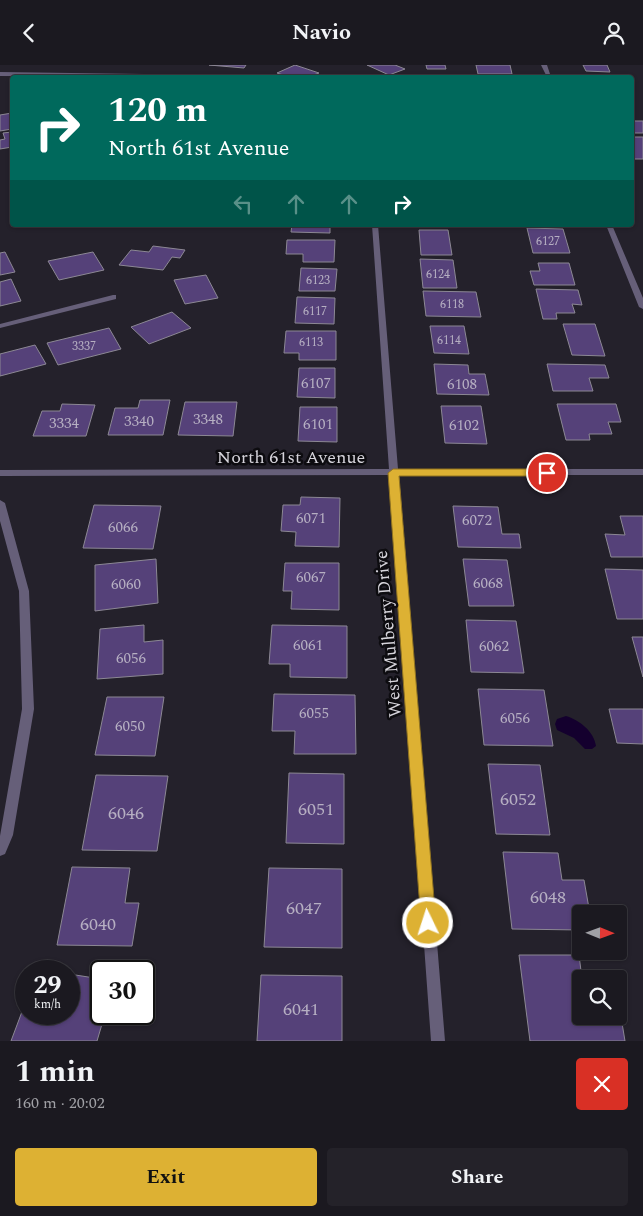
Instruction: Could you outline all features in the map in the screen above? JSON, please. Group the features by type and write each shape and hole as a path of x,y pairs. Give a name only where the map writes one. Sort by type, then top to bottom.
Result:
{"street":[{"path":"0,74 14,75"},
{"name":"West Mulberry Drive","path":"376,227 393,473 438,1041"},
{"path":"610,227 643,307"},
{"path":"0,326 113,297"},
{"name":"North 61st Avenue","path":"0,473 643,472"},
{"path":"0,503 24,591 28,709 7,835 0,850"}],"shaded area":[{"path":"566,716 576,720 589,731 596,746 592,749 585,749 574,738 557,730 555,724 557,719"}],"building":[{"path":"209,65 246,65 244,68"},
{"path":"295,65 319,73 314,75 284,75 277,73"},
{"path":"367,65 395,65 405,69 389,75"},
{"path":"426,65 445,65 446,69 427,69"},
{"path":"476,65 510,65 512,74 478,74"},
{"path":"583,65 607,65 610,72 586,71"},
{"path":"10,113 10,129 0,131 0,115"},
{"path":"634,120 643,121 643,133 634,133"},
{"path":"10,132 10,147 0,149 0,140 5,139 3,133"},
{"path":"634,137 643,137 643,159 634,159"},
{"path":"292,227 330,227 330,233 291,232"},
{"path":"527,228 563,229 570,253 533,253"},
{"path":"419,230 448,230 452,255 421,255"},
{"path":"287,240 335,240 334,262 303,262 303,254 286,254"},
{"path":"153,246 185,250 180,258 172,257 163,270 119,265 131,250 149,252"},
{"path":"5,252 15,272 0,275 0,253"},
{"path":"93,252 104,270 59,280 48,261"},
{"path":"420,259 453,260 457,288 423,288"},
{"path":"538,263 569,263 575,285 534,285 530,271 540,271"},
{"path":"301,268 337,269 335,291 299,291"},
{"path":"206,275 218,298 185,304 174,280"},
{"path":"11,279 21,301 0,306 0,282"},
{"path":"536,289 578,290 582,305 572,304 575,313 556,313 557,319 543,319"},
{"path":"423,291 476,292 481,317 426,316"},
{"path":"297,297 335,298 334,324 295,323"},
{"path":"172,312 191,328 149,344 131,327"},
{"path":"563,324 595,324 605,356 572,355"},
{"path":"430,326 464,326 469,354 434,353"},
{"path":"109,328 121,349 58,365 47,343"},
{"path":"286,331 336,331 336,360 299,360 299,353 284,353"},
{"path":"35,345 46,364 0,376 0,354"},
{"path":"434,364 468,365 469,374 485,374 489,395 437,394"},
{"path":"547,364 605,365 609,378 589,378 593,391 553,391"},
{"path":"299,368 335,368 335,398 297,397"},
{"path":"140,400 170,400 163,435 108,435 115,408 138,408"},
{"path":"185,402 237,402 233,436 178,435"},
{"path":"62,404 95,405 86,436 33,436 42,411 60,411"},
{"path":"557,404 616,404 621,422 608,422 612,434 589,434 590,440 566,440"},
{"path":"441,406 481,406 487,444 445,443"},
{"path":"300,407 337,407 337,442 298,441"},
{"path":"301,497 340,498 339,547 295,546 296,532 281,531 283,505 300,505"},
{"path":"94,505 161,506 153,549 83,548"},
{"path":"453,506 498,507 502,534 519,534 521,548 458,547"},
{"path":"620,516 643,516 643,557 611,557 605,534 625,535"},
{"path":"156,559 158,603 95,611 95,565"},
{"path":"463,559 507,560 514,606 469,606"},
{"path":"285,563 339,563 339,610 291,609 292,591 283,591"},
{"path":"605,569 643,570 643,619 617,619"},
{"path":"466,620 516,621 524,673 471,672"},
{"path":"144,625 144,642 163,640 163,674 97,679 100,629"},
{"path":"272,625 347,626 347,678 290,677 290,664 269,664"},
{"path":"632,637 643,637 643,677"},
{"path":"478,689 544,690 553,746 484,745"},
{"path":"274,694 355,695 356,754 294,754 295,731 272,731"},
{"path":"107,697 164,697 155,756 95,755"},
{"path":"609,709 643,709 643,744 617,743"},
{"path":"488,764 540,765 550,835 496,834"},
{"path":"289,773 344,774 344,844 286,843"},
{"path":"96,775 168,776 157,851 82,850"},
{"path":"503,852 558,853 562,880 584,880 588,905 572,905 572,930 512,929"},
{"path":"72,867 130,868 125,903 139,903 132,946 57,945"},
{"path":"269,868 342,869 342,948 264,947"},
{"path":"519,955 572,955 572,960 580,960 581,970 572,970 572,1025 622,1025 625,1041 530,1041"},
{"path":"261,975 342,976 342,1041 257,1041"},
{"path":"80,976 90,977 90,1025 102,1025 97,1041 11,1041 17,1025 80,1025"}],"route":[{"path":"428,923 393,473 547,473"}]}
